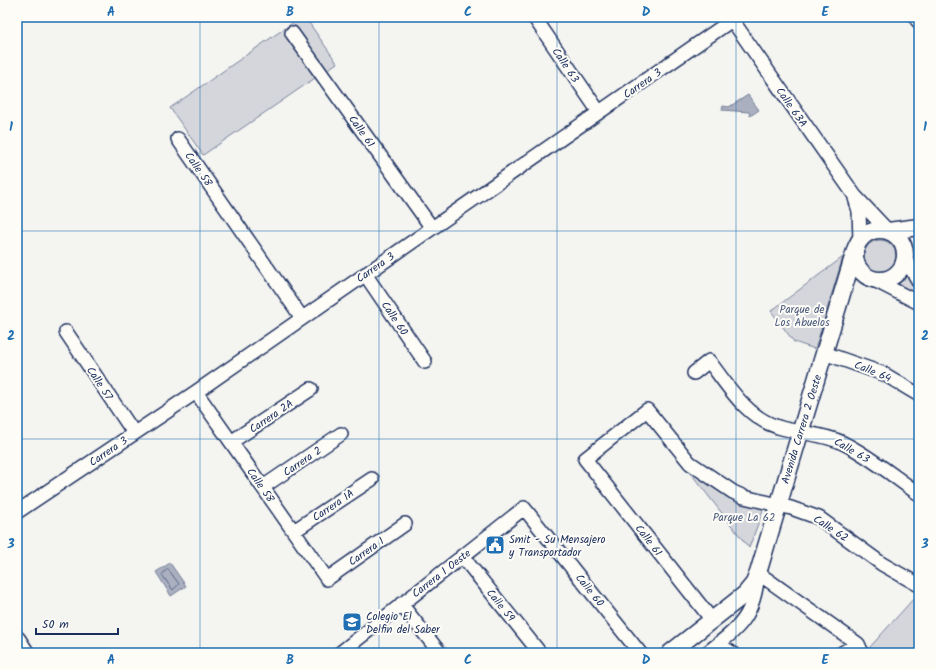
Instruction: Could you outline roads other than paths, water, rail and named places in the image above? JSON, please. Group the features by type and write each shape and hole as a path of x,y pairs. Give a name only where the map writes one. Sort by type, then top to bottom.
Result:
{"main road":[{"path":"870,279 856,264 858,243 872,231 888,231 919,227"},
{"path":"888,231 895,235 904,254"},
{"path":"844,285 870,279 887,279 898,273 902,266 904,254 910,241 919,233"},
{"name":"Avenida Carrera 2 Oeste","path":"670,653 749,590 758,573 844,285 858,243"},
{"path":"17,639 26,653"}],"street":[{"name":"Calle 63","path":"534,17 599,112"},
{"name":"Carrera 3","path":"17,512 196,392 599,112 731,18"},
{"name":"Calle 63A","path":"731,18 855,196 888,231"},
{"name":"Calle 61","path":"292,33 432,228"},
{"name":"Calle 58","path":"178,139 302,318"},
{"name":"Calle 63A","path":"855,196 859,211 858,243"},
{"path":"904,254 919,282"},
{"name":"Calle 60","path":"365,274 425,362"},
{"path":"870,279 919,303"},
{"name":"Calle 57","path":"66,332 134,434"},
{"name":"Calle 64","path":"824,353 884,374 919,395"},
{"name":"Calle 63","path":"694,373 709,361 737,398 753,414 764,422 779,428 829,437 852,448 919,494"},
{"name":"Carrera 2A","path":"231,442 311,389"},
{"name":"Calle 58","path":"196,392 327,579"},
{"name":"Calle 61","path":"647,410 585,459 712,620"},
{"name":"Calle 62","path":"647,410 690,463 738,495 819,518 882,564 919,585"},
{"name":"Carrera 2","path":"263,487 341,434"},
{"name":"Carrera 1A","path":"294,532 372,479"},
{"name":"Calle 60","path":"524,508 640,653"},
{"name":"Carrera 1 Oeste","path":"340,653 524,508"},
{"name":"Carrera 1","path":"327,579 405,524"},
{"name":"Calle 59","path":"462,556 540,653"},
{"path":"758,573 860,649"},
{"name":"Avenida Carrera 2 Oeste","path":"707,653 732,634 749,612 757,590 758,573"},
{"path":"401,604 440,653"},
{"path":"718,644 732,653"},
{"path":"842,653 860,649"}],"water":[{"path":"748,95 759,110 750,116 749,112 722,110 723,106 729,107"},
{"path":"170,563 186,586 171,596 156,572"}],"place":[{"name":"Smit - Su Mensajero y Transportador","path":"495,545"},
{"name":"Colegio El Delfin del Saber","path":"352,622"}],"park label":[{"name":"Parque de Los Abuelos","path":"802,315"},
{"name":"Parque La 62","path":"744,517"}]}
